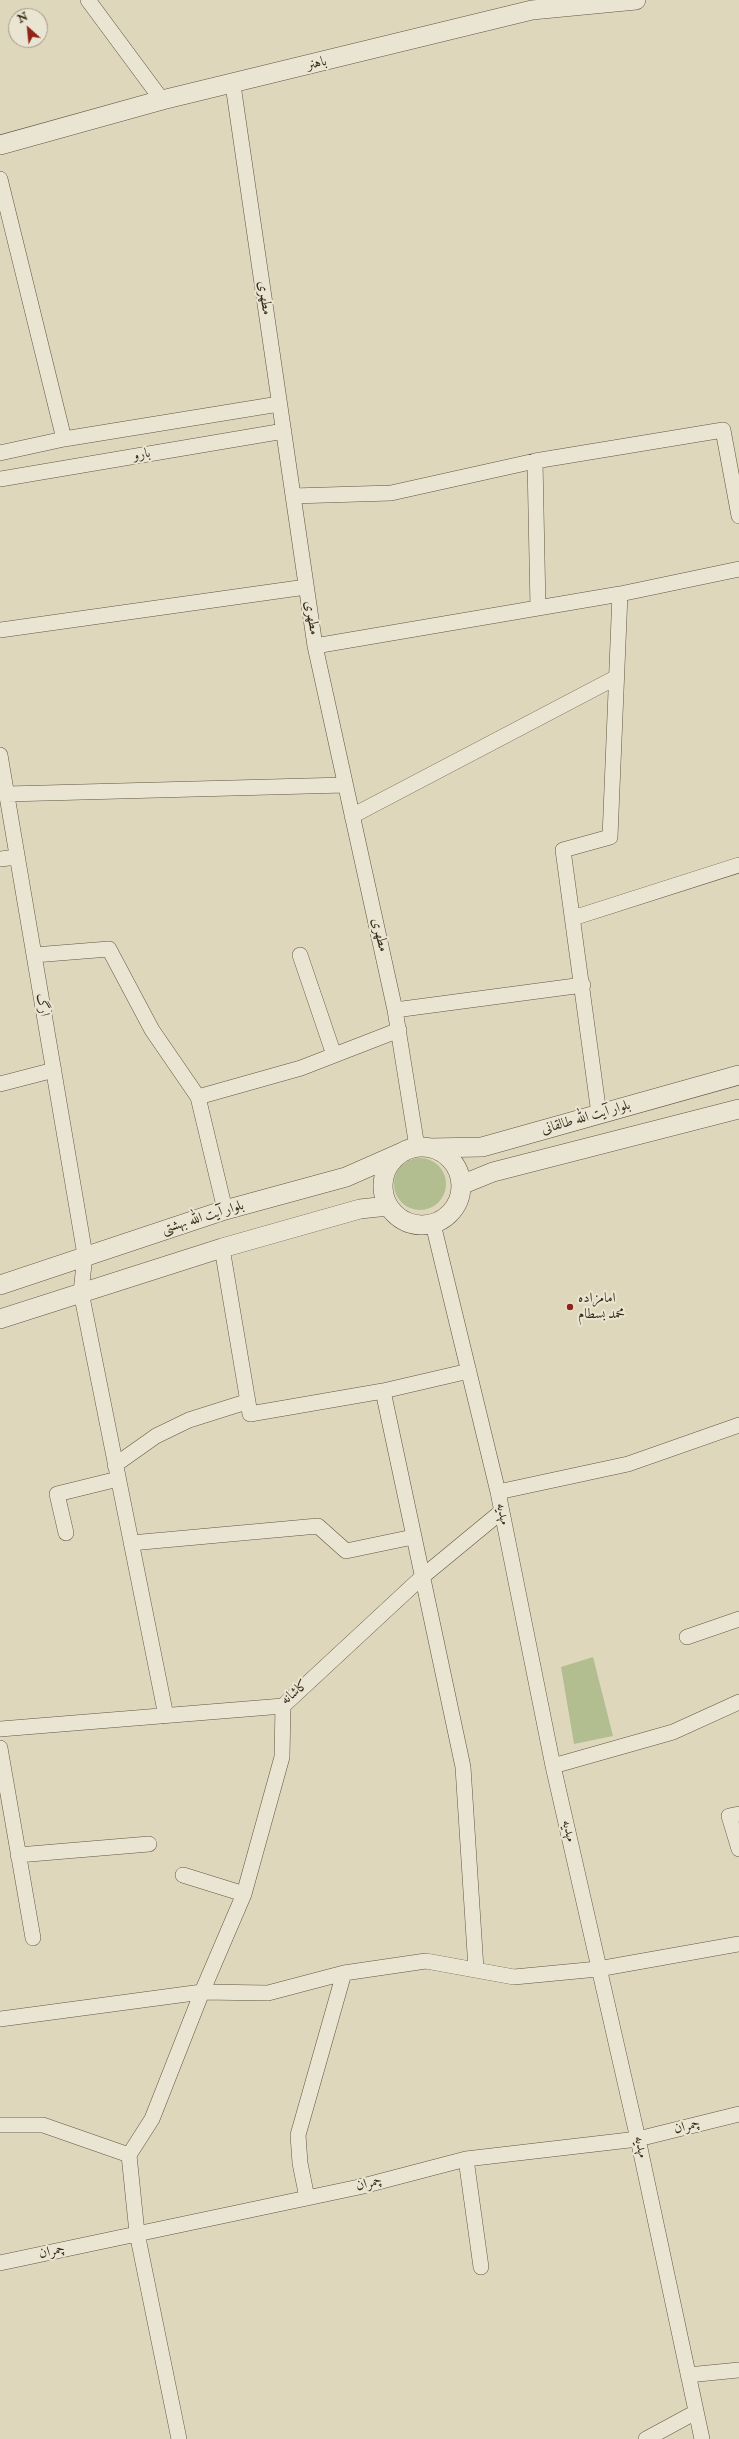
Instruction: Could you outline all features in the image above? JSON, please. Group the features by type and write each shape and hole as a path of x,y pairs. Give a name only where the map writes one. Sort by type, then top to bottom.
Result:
{"street":[{"path":"88,0 162,100"},
{"name":"باهنر","path":"0,145 162,100 232,85 532,10 636,0"},
{"name":"مطهری","path":"232,85 316,646 345,785 396,1010 418,1149"},
{"path":"0,179 64,439"},
{"name":"بارو","path":"0,453 64,439 279,404"},
{"path":"293,496 391,493 535,461 723,430 739,516"},
{"name":"بارو","path":"0,479 284,431"},
{"path":"535,461 538,608"},
{"path":"316,646 620,594 739,569"},
{"path":"0,630 306,587"},
{"path":"599,1114 583,985 563,850 610,837 615,678 620,594"},
{"path":"352,816 615,678"},
{"name":"ارگ","path":"0,755 85,1255 80,1292 166,1716"},
{"path":"7,794 345,785"},
{"path":"0,859 17,857"},
{"path":"573,918 739,865"},
{"path":"34,955 109,949 152,1030 198,1097 225,1210"},
{"path":"300,955 334,1055"},
{"path":"396,1010 583,985"},
{"path":"198,1097 301,1068 399,1030"},
{"path":"0,1084 54,1070"},
{"name":"بلوار آیت الله طالقانی","path":"418,1149 482,1147 739,1075"},
{"name":"بلوار آیت الله طالقانی","path":"461,1185 493,1172 739,1109"},
{"path":"418,1149 442,1153 452,1161 459,1172 461,1185 460,1198 454,1210 444,1219 433,1224 420,1226 407,1223 396,1216 388,1206 383,1194 383,1181 387,1169 394,1158 418,1149"},
{"name":"بلوار آیت الله بهشتی","path":"0,1285 85,1255 225,1210 346,1177 418,1149"},
{"path":"0,1319 80,1292 222,1248 360,1209 388,1206"},
{"name":"مهدیه","path":"433,1224 498,1492 553,1766 598,1969 638,2139 702,2439"},
{"path":"222,1248 246,1402 250,1414 383,1391 469,1371"},
{"path":"383,1391 463,1767 476,1969"},
{"path":"66,1534 57,1494 117,1472 156,1436 189,1420 246,1402"},
{"path":"498,1492 628,1464 739,1425"},
{"name":"کاشانه","path":"0,1729 283,1706 422,1578 502,1511"},
{"path":"131,1543 318,1526 346,1552 413,1537"},
{"path":"687,1637 739,1619"},
{"path":"553,1766 673,1732 739,1702"},
{"path":"179,2439 137,2233 129,2154 152,2119 202,1992 244,1894 282,1757 283,1706"},
{"path":"0,1748 33,1938"},
{"path":"739,1814 729,1816 739,1849"},
{"path":"18,1855 150,1844"},
{"path":"183,1875 244,1894"},
{"path":"0,2019 202,1992 268,1993 344,1973 426,1961 514,1977 598,1969 739,1944"},
{"path":"307,2198 300,2163 298,2135 344,1973"},
{"name":"چمران","path":"0,2263 307,2198 466,2159 638,2139 739,2114"},
{"path":"0,2125 43,2125 129,2154"},
{"path":"466,2159 481,2268"},
{"path":"688,2375 739,2370"},
{"path":"646,2439 696,2412"}],"green space":[{"path":"415,1158 425,1158 434,1162 442,1170 446,1179 446,1189 442,1198 434,1206 425,1210 415,1210 406,1206 398,1198 394,1189 394,1179 398,1170 406,1162"},
{"path":"593,1657 613,1736 574,1744 561,1667"}],"place":[{"name":"امامزاده محمد بسطام","path":"570,1307"}]}
